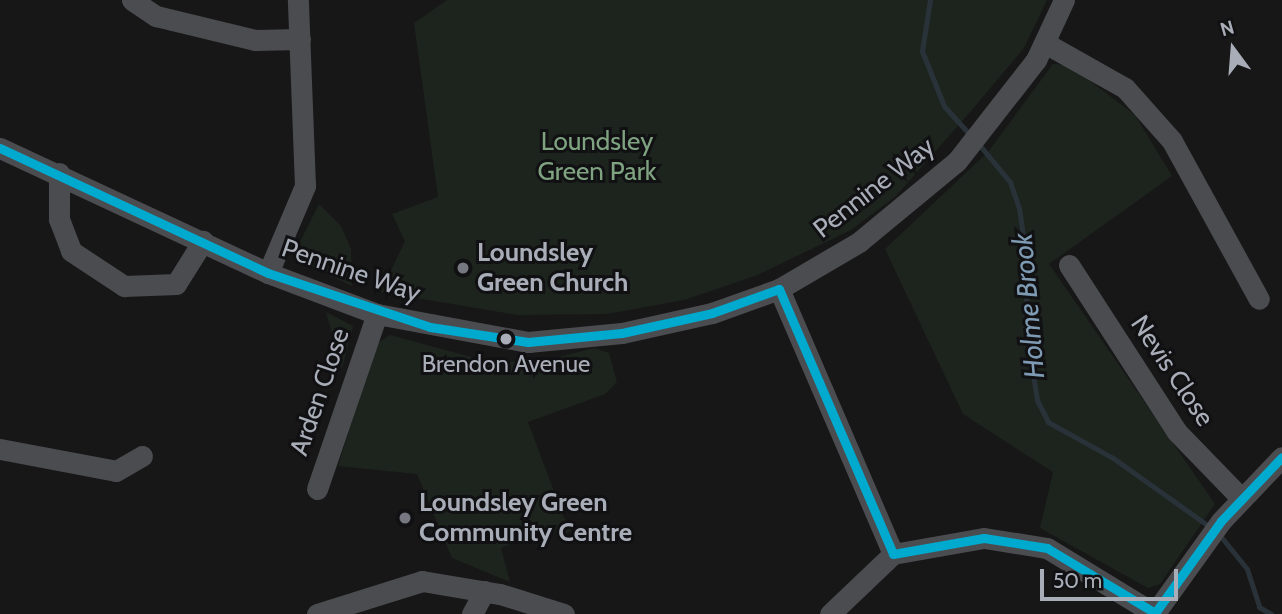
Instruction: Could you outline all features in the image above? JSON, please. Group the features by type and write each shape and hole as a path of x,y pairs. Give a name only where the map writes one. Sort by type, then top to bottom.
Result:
{"street":[{"path":"132,0 156,16 255,40 300,39"},
{"path":"268,273 305,186 298,0"},
{"name":"Pennine Way","path":"0,148 59,173 268,273 377,314 527,342 635,330 712,313 779,289 859,242 974,140 1045,43 1064,0"},
{"path":"1045,43 1125,88 1172,141 1259,299"},
{"path":"59,173 59,219 71,251 124,286 176,284 202,241"},
{"name":"Nevis Close","path":"1069,265 1177,432 1241,499"},
{"path":"779,289 894,554"},
{"name":"Arden Close","path":"317,489 377,314"},
{"path":"0,449 116,471 142,456"},
{"path":"830,614 894,554 984,538 1047,548 1155,614 1214,531 1282,457"},
{"path":"317,614 422,581 484,591 564,614"},
{"path":"472,614 484,591"}],"green space":[{"name":"Loundsley Green Park","path":"447,0 1047,0 1024,48 971,111 895,197 851,230 755,276 684,300 607,314 517,315 381,292 405,241 392,214 438,197 414,23"},
{"path":"1053,64 1069,65 1135,115 1172,176 1049,264 1215,504 1160,584 1148,588 1040,528 1053,472 963,414 885,249 988,152"},
{"path":"319,204 341,226 351,249 352,286 300,261 299,244"},
{"path":"326,312 353,326 342,369"},
{"path":"390,335 486,361 539,362 594,348 609,353 617,382 605,394 528,422 564,518 575,529 558,537 553,525 501,548 510,582 452,558 417,474 338,466 376,344"}],"waterway":[{"name":"Holme Brook","path":"930,0 922,51 944,106 970,135"},
{"name":"Holme Brook","path":"977,142 1010,182 1019,208 1028,270 1025,323 1037,400 1048,422 1113,458 1210,527"},
{"name":"Holme Brook","path":"1218,533 1247,569 1259,607 1271,614"}],"transit line":[{"path":"0,148 268,273 430,327 528,342 622,333 712,313 779,289"},
{"path":"779,289 893,554"},
{"path":"1155,613 1221,521 1282,457"},
{"path":"893,554 984,538 1047,548 1155,613"}],"place":[{"name":"Loundsley Green Church","path":"463,268"},
{"name":"Brendon Avenue","path":"506,339"},
{"name":"Loundsley Green Community Centre","path":"405,518"}]}
